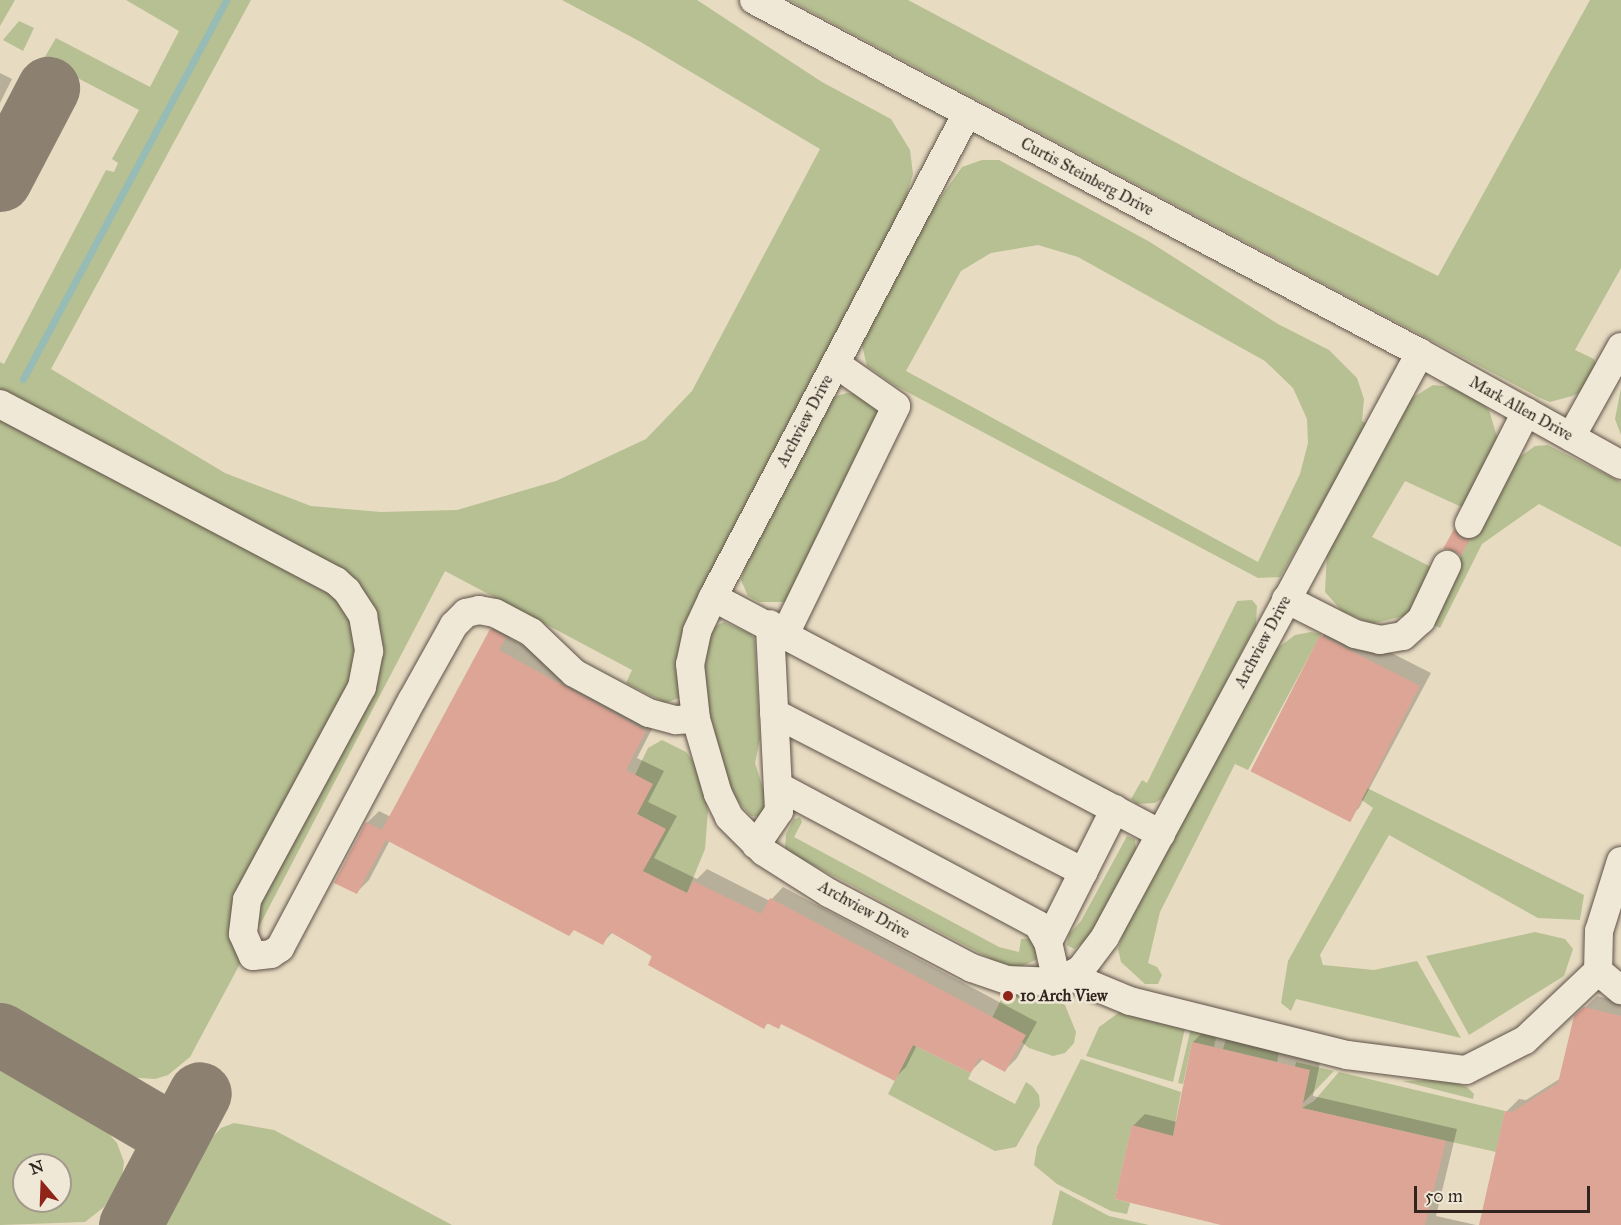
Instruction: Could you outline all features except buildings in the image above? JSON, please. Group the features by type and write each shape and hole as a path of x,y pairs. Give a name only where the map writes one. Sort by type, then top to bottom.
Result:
{"lane":[{"name":"Curtis Steinberg Drive","path":"753,0 1420,352"},
{"name":"Archview Drive","path":"967,113 713,597 697,632 690,664 696,719 722,802 729,817 756,845 829,893 972,968 1007,980 1064,979 1105,937 1420,352"},
{"path":"1571,437 1621,347"},
{"name":"Mark Allen Drive","path":"1420,352 1621,465"},
{"path":"756,845 779,811 774,713 778,628 896,406 836,364"},
{"path":"0,404 336,581 347,591 363,616 369,651 362,687 247,900 243,934 253,956 271,954 280,948 417,690 454,626 466,613 479,610 495,613 531,632 574,673 649,713 676,720 696,719"},
{"path":"1470,524 1526,412"},
{"path":"1286,599 1355,634 1380,640 1403,636 1421,620 1447,565"},
{"path":"713,597 778,628 1161,834"},
{"path":"774,713 1083,872"},
{"path":"778,786 1038,925 1064,979 1130,1001 1347,1054 1466,1070 1525,1040 1598,971 1599,931 1621,861"},
{"path":"1048,942 1115,809"},
{"path":"1598,971 1621,990"}],"green space":[{"path":"0,0 15,0 0,26"},
{"path":"126,0 251,0 51,369 225,473 311,506 381,512 457,510 556,481 646,439 692,391 820,149 639,41 562,0 697,0 822,82 891,119 910,150 913,174 906,197 911,200 700,592 677,669 679,698 665,703 626,683 632,670 445,571 253,938 251,925 376,618 368,596 340,573 0,392 0,362 4,364 106,170 114,172 118,163 112,159 139,110 43,60 56,38 150,87 179,31"},
{"path":"789,0 908,0 1239,176 1438,276 1590,0 1621,0 1621,268 1575,350 1594,359 1597,367 1584,390 1550,402 1540,398"},
{"path":"19,21 34,28 23,51 3,40"},
{"path":"982,160 999,160 1150,242 1278,324 1329,350 1357,378 1364,399 1362,421 1368,424 1280,577 1258,578 896,386 867,366 861,341 931,211 962,167","holes":["1038,245 1078,257 1265,361 1293,388 1307,419 1308,443 1300,474 1258,562 906,371 961,271 991,253"]},
{"path":"1433,385 1452,387 1477,398 1489,410 1498,440 1468,510 1405,481 1372,537 1437,570 1418,605 1404,616 1372,624 1342,611 1325,592 1327,553 1406,402"},
{"path":"1621,388 1621,435 1615,419"},
{"path":"847,393 861,394 879,408 880,416 788,602 759,602 748,596 741,580 748,558 833,397"},
{"path":"0,414 335,594 349,612 358,663 281,818 241,962 190,1057 168,1075 155,1079 125,1077 0,1010"},
{"path":"1548,445 1621,482 1621,547 1539,504 1482,544 1440,628 1432,624 1454,568 1510,464 1535,446"},
{"path":"1252,600 1257,606 1256,625 1166,796 1155,803 1137,804 1131,799 1142,780 1147,783 1237,601"},
{"path":"724,622 751,634 755,640 760,739 755,763 769,807 761,817 751,816 733,796 706,706 703,665 713,627"},
{"path":"1311,632 1321,634 1248,770 1235,764 1160,912 1148,963 1157,967 1162,975 1158,984 1145,984 1121,962 1118,949 1124,931 1270,654 1295,635"},
{"path":"662,740 686,752 697,766 708,811 705,849 687,893 672,886 626,902 665,829 637,814 652,784 635,775 648,748"},
{"path":"1365,787 1584,895 1580,920 1538,918 1389,835 1320,955 1323,965 1374,970 1417,961 1461,1038 1296,999 1291,1011 1281,1003 1288,961 1373,808 1359,798"},
{"path":"800,817 802,822 794,837 999,947 1019,952 1021,939 1033,938 1040,958 1018,968 993,960 790,853 785,848 786,834 794,819"},
{"path":"1127,836 1135,839 1136,851 1090,937 1074,949 1067,945 1069,934 1081,921"},
{"path":"1535,932 1565,939 1573,949 1564,976 1469,1035 1426,956"},
{"path":"1015,994 1041,994 1065,1005 1076,1032 1074,1043 1065,1053 1053,1056 1029,1048 992,1018 1001,1000"},
{"path":"1121,1011 1185,1028 1173,1082 1086,1056 1099,1027"},
{"path":"1191,1028 1217,1033 1214,1047 1192,1042 1183,1084 1178,1083"},
{"path":"1227,1036 1279,1051 1277,1062 1223,1049"},
{"path":"913,1045 971,1073 968,1079 1015,1104 1026,1082 1032,1086 1039,1095 1040,1106 1016,1147 995,1151 888,1094"},
{"path":"1081,1059 1181,1092 1173,1136 1132,1126 1115,1199 1130,1203 1127,1214 1111,1211 1057,1184 1034,1165 1037,1147"},
{"path":"1296,1062 1334,1071 1302,1104 1295,1067"},
{"path":"0,1069 100,1123 117,1143 124,1162 122,1178 104,1207 85,1222 0,1225"},
{"path":"1339,1072 1505,1111 1496,1152 1302,1108 1314,1101"},
{"path":"1445,1080 1467,1087 1474,1094 1473,1099 1402,1081"},
{"path":"234,1123 274,1130 452,1225 160,1225 202,1148 221,1128"},
{"path":"1060,1190 1109,1216 1149,1225 1052,1225"}],"waterway":[{"path":"23,379 226,0"}],"taxiway":[{"path":"0,180 48,88"},
{"path":"0,1034 176,1137"},
{"path":"130,1225 200,1093"}],"place":[{"name":"10 Arch View","path":"1008,996"}]}
